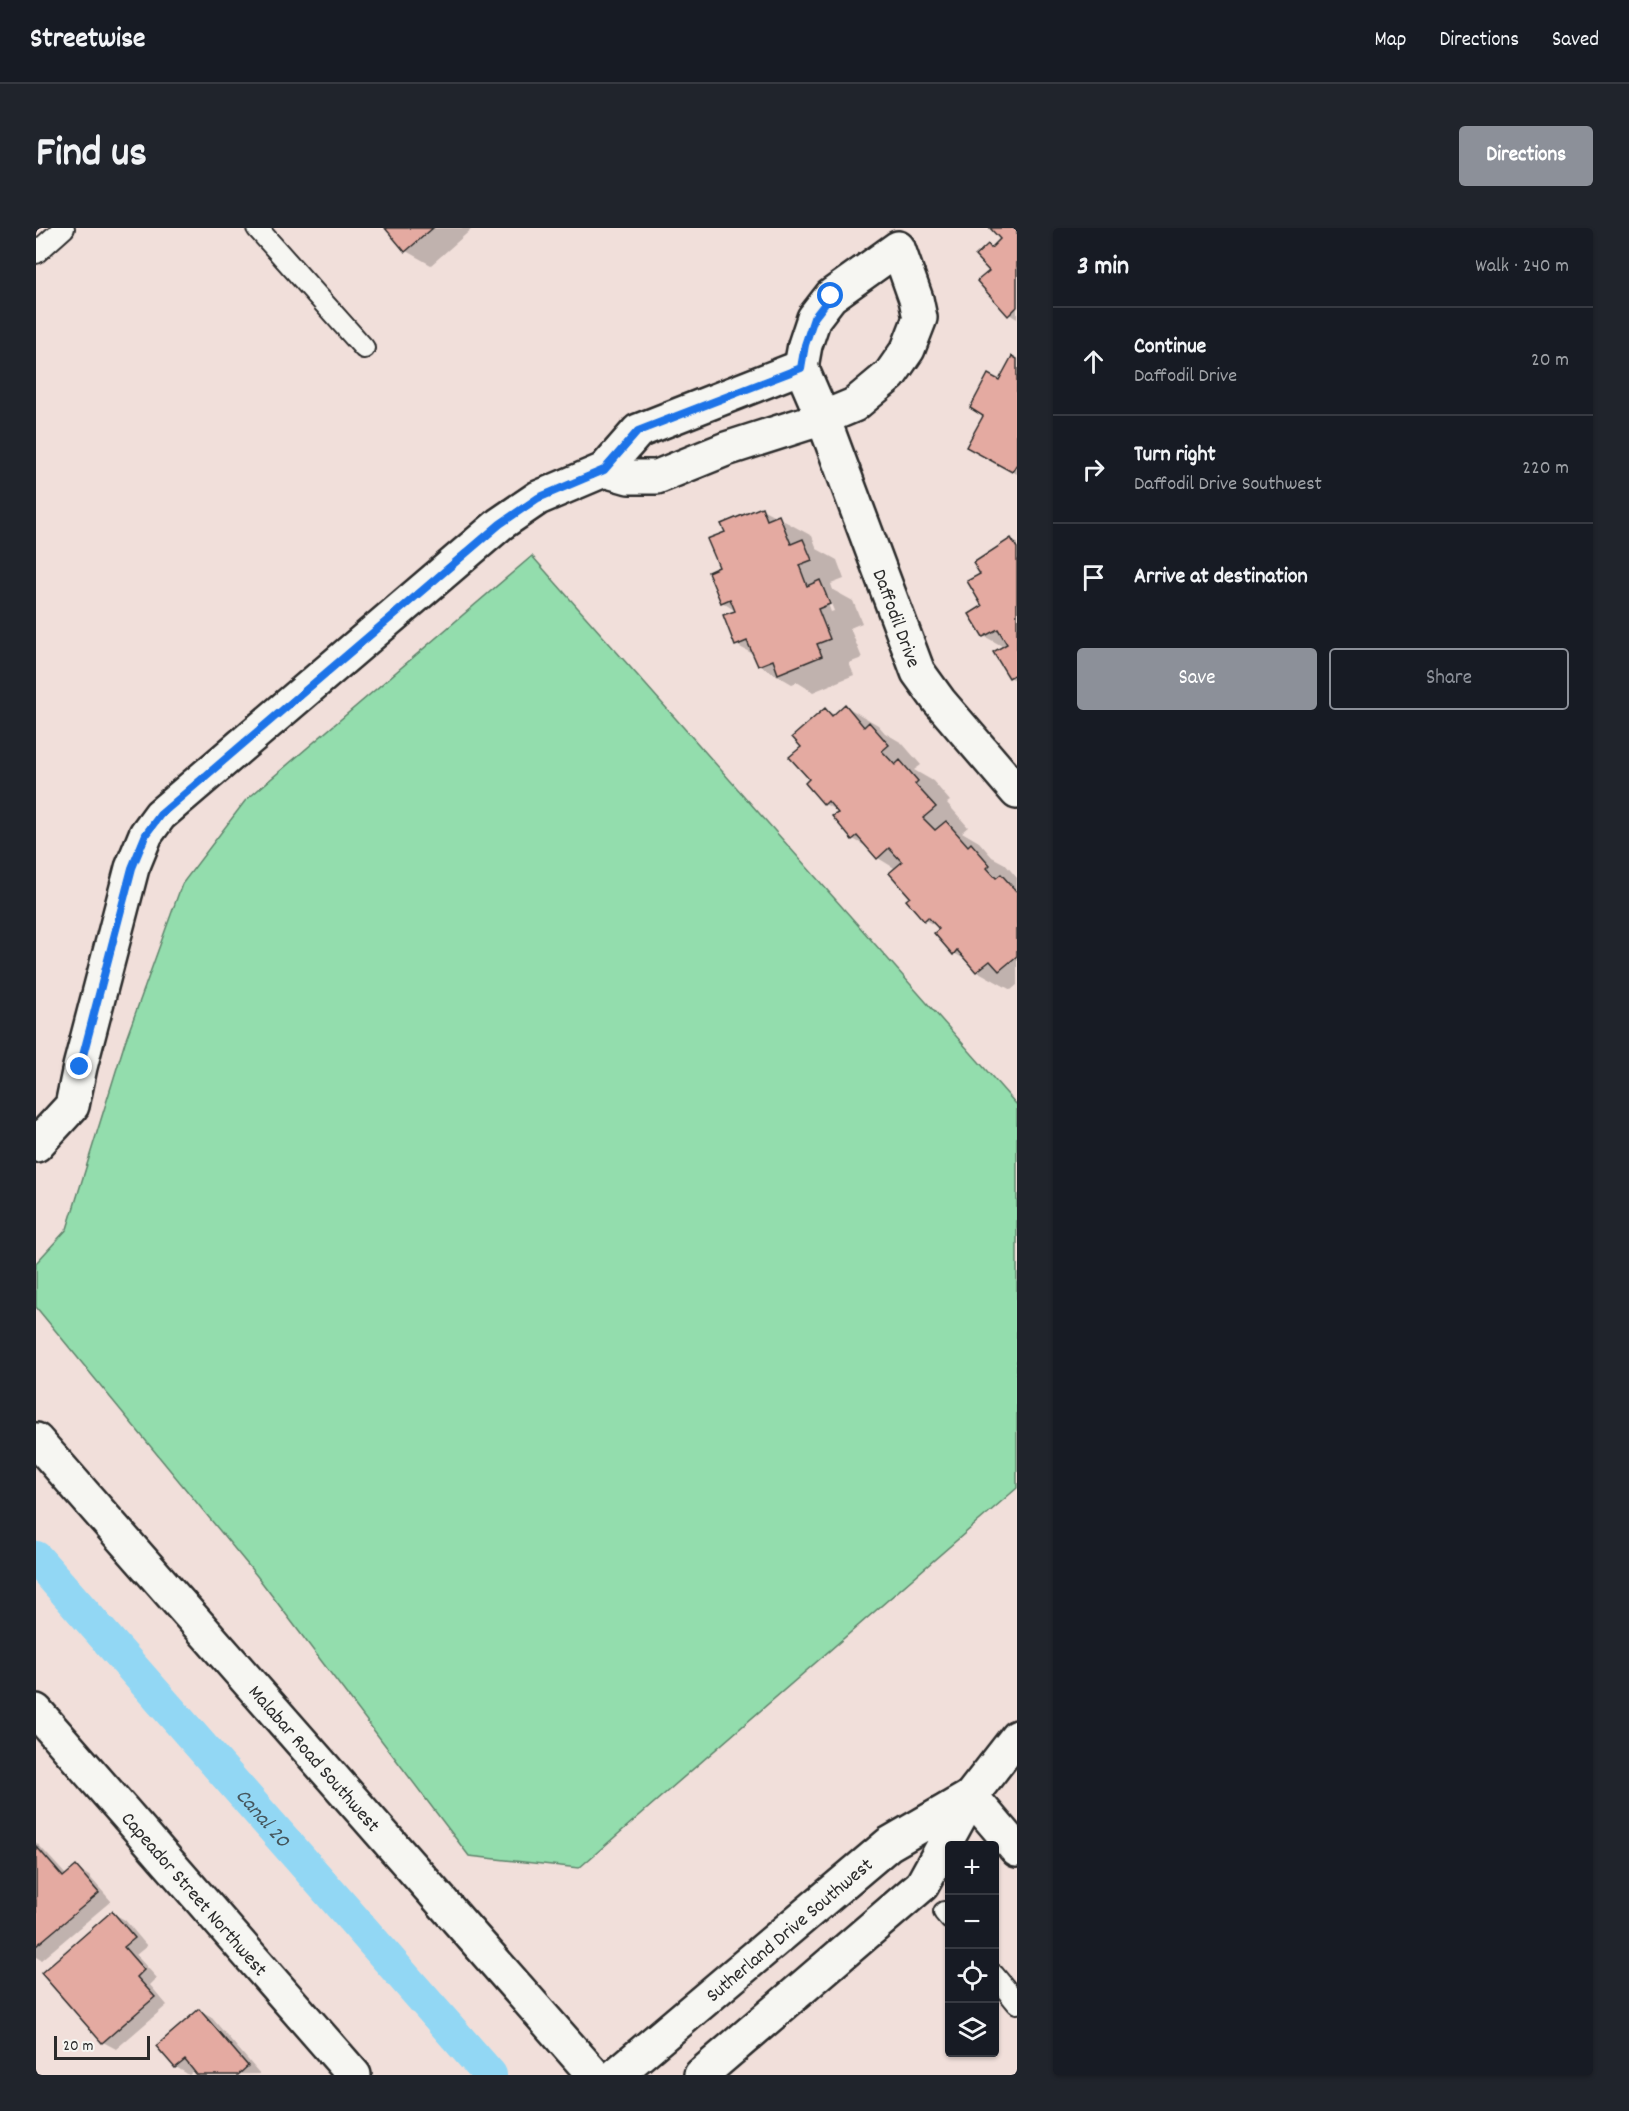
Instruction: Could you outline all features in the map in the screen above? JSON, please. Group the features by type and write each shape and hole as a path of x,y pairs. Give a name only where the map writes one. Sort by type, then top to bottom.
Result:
{"street":[{"path":"36,1145 72,1106 132,868 146,834 160,815 500,524 538,498 604,470 638,431 801,368 805,345 814,318 831,296 904,238 920,318 908,349 890,375 854,405 823,418 726,449 657,477 629,477 604,470"},
{"name":"Daffodil Drive","path":"801,368 823,418 918,672 939,701 1017,792"},
{"name":"Malabar Road Southwest","path":"36,1440 594,2075"},
{"name":"Capeador Street Northwest","path":"40,1724 354,2075"},
{"name":"Sutherland Drive Southwest","path":"701,2075 922,1885 971,1796 1017,1737"},
{"path":"971,1796 1017,1850"},
{"name":"Sutherland Drive Southwest","path":"616,2075 889,1844 971,1796"}],"lane":[{"path":"36,253 64,228"},
{"path":"257,228 364,348"},
{"path":"999,1981 1017,2003"}],"green space":[{"path":"532,556 1017,1105 1017,1488 579,1868 469,1856 257,1576 36,1307 36,1263 67,1229 125,1042 182,884 245,801"}],"building":[{"path":"385,228 433,228 405,252"},
{"path":"990,228 1017,228 1017,307 1008,316 977,281 989,271 975,256 988,244 991,248 1000,239"},
{"path":"1012,356 1017,359 1017,464 1012,472 966,447 983,416 970,408 988,374 999,380"},
{"path":"762,507 767,520 779,515 791,544 803,539 812,560 799,565 807,586 820,580 830,604 818,609 830,639 817,644 822,656 778,674 773,660 758,666 747,641 735,646 723,615 735,611 730,599 721,603 708,572 719,567 707,539 725,532 721,524"},
{"path":"1011,538 1017,548 1017,673 1009,678 993,652 1007,644 998,629 983,637 969,614 982,606 967,581 980,574 973,563"},
{"path":"845,704 864,727 869,722 889,745 882,751 895,765 900,760 918,781 915,784 936,807 923,818 935,830 946,821 968,846 971,843 990,865 987,868 996,878 1001,874 1017,892 1017,956 999,971 990,961 976,972 957,950 953,955 934,933 939,929 928,917 924,921 906,900 910,897 889,873 902,862 889,848 877,859 857,836 852,840 832,816 838,813 828,801 824,805 805,783 809,779 789,757 801,747 792,737 825,708 832,716"},
{"path":"36,1846 63,1877 76,1866 99,1893 36,1946"},
{"path":"112,1911 135,1938 124,1947 144,1970 137,1977 155,1997 102,2043 41,1973"},
{"path":"199,2009 248,2066 238,2075 197,2075 185,2060 175,2068 156,2046"}],"waterway":[{"name":"Canal 20","path":"36,1558 490,2075"}],"route":[{"path":"80,1067 132,868 146,834 160,815 500,524 538,498 604,470 638,431 801,368 805,345 814,318 831,296"}]}
